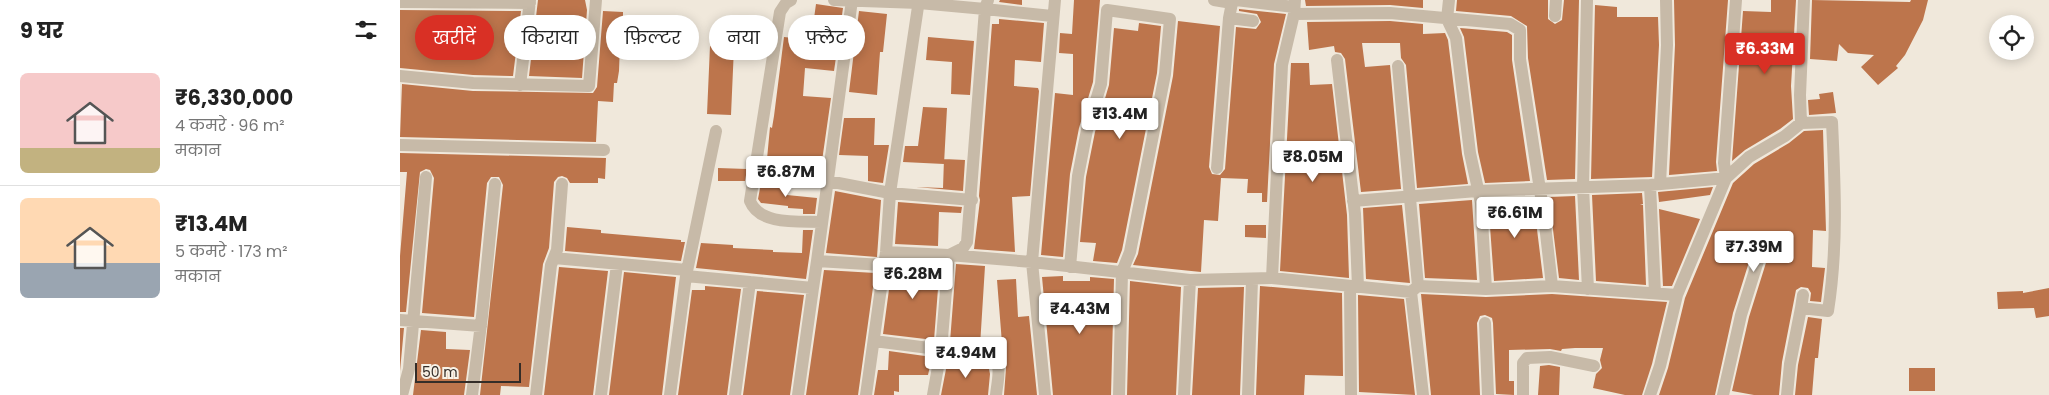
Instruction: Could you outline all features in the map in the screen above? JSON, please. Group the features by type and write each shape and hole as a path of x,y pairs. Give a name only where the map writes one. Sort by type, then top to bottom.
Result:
{"street":[{"path":"400,76 473,84 589,86 596,0"},
{"path":"791,0 786,3 780,12 750,201 755,210 766,217 822,222"},
{"path":"834,0 987,4 1052,16"},
{"path":"798,395 852,0"},
{"path":"1045,395 1032,262 1052,16 1055,0"},
{"path":"1214,0 1510,24 1520,30 1520,59 1540,190 1552,286"},
{"path":"1449,0 1447,19 1456,38 1470,154 1481,203 1486,289"},
{"path":"1555,16 1556,0"},
{"path":"1587,0 1583,187 1588,289"},
{"path":"1655,293 1655,185 1667,45 1666,0"},
{"path":"1726,178 1724,163 1736,0"},
{"path":"1801,123 1800,95 1804,0"},
{"path":"866,395 886,252 890,193 919,1"},
{"path":"1217,168 1229,18 1234,1"},
{"path":"400,2 530,2 520,85"},
{"path":"949,255 963,248 967,242 987,4"},
{"path":"1272,278 1282,65 1295,7"},
{"path":"1070,267 1078,176 1087,130 1101,84 1107,10 1170,19 1165,74 1130,252 1122,272 1119,395"},
{"path":"1229,18 1253,21"},
{"path":"1337,60 1353,201 1352,395"},
{"path":"1398,66 1411,196 1414,289 1423,395"},
{"path":"1650,395 1660,366 1678,295 1726,178 1749,156 1785,136 1801,123 1832,122 1836,210 1833,281 1828,312 1802,302 1790,364 1787,395"},
{"path":"670,395 687,273 716,131"},
{"path":"400,145 604,150"},
{"path":"402,395 407,383 426,177"},
{"path":"1353,201 1477,191 1655,185 1726,178"},
{"path":"828,181 890,193 972,200"},
{"path":"472,395 481,326 494,184"},
{"path":"536,395 551,265 557,250 562,184"},
{"path":"1722,395 1741,315 1762,248"},
{"path":"886,252 1032,262 1190,280 1252,280 1272,278 1354,287 1414,289 1486,289 1552,286 1678,295"},
{"path":"933,395 941,350 949,255"},
{"path":"554,258 813,288"},
{"path":"817,260 883,265"},
{"path":"601,395 617,264"},
{"path":"1184,395 1190,280"},
{"path":"1248,395 1252,280"},
{"path":"735,395 750,282"},
{"path":"400,320 481,326"},
{"path":"1485,322 1488,395"},
{"path":"874,341 995,357 999,368 996,395"},
{"path":"1523,395 1523,363 1527,358 1550,357 1594,366"}],"building":[{"path":"538,0 585,0 587,15 536,15"},
{"path":"1000,0 1022,0 1022,5 999,2"},
{"path":"1074,0 1100,0 1093,82 1079,128 1070,174 1063,257 1041,255 1055,93 1073,95 1073,54 1059,53 1060,33 1072,34"},
{"path":"1305,0 1423,0 1423,8 1390,5 1306,6"},
{"path":"1457,0 1548,0 1548,19 1555,24 1562,20 1564,0 1579,0 1575,179 1547,180 1528,58 1527,26 1511,16 1456,11"},
{"path":"1674,0 1728,0 1716,162 1717,171 1669,175 1675,45"},
{"path":"1771,0 1796,0 1791,86 1793,119 1745,150 1732,161 1743,11 1771,12"},
{"path":"1812,0 1910,2 1911,0 1928,0 1923,20 1905,55 1896,66 1898,68 1878,85 1861,67 1874,55 1848,53 1839,44 1837,61 1810,59"},
{"path":"816,4 843,8 842,15 814,15"},
{"path":"1595,5 1617,7 1617,17 1658,17 1659,45 1652,177 1591,179"},
{"path":"1239,9 1286,14 1274,64 1267,202 1262,202 1262,193 1247,193 1248,179 1221,178 1218,221 1204,220 1201,272 1133,265 1138,254 1173,76 1178,21 1220,26 1209,167 1212,174 1220,175 1225,169 1236,27 1256,29 1261,22 1257,14 1239,11"},
{"path":"400,10 521,11 521,15 504,15 504,60 515,60 513,76 473,75 400,68"},
{"path":"603,11 623,12 623,15 606,15 606,60 619,60 619,71 617,83 614,83 613,102 598,101 596,142 400,137 402,84 473,91 593,93 597,87"},
{"path":"859,11 887,14 883,52 880,52 877,95 849,92 853,60 865,60 865,15 859,15"},
{"path":"999,19 1044,23 1041,62 1015,60 1014,86 1038,88 1039,91 1030,196 1012,197 1015,252 974,249 980,200 992,24 999,24"},
{"path":"1390,21 1423,24 1423,34 1445,33 1448,40 1462,154 1468,184 1417,188 1406,65 1401,58 1400,43 1362,43 1365,67 1390,65 1401,189 1361,192 1345,59 1341,53 1335,52 1334,46 1309,50 1307,22"},
{"path":"1139,23 1161,26 1157,73 1122,250 1117,263 1093,261 1096,243 1080,242 1086,177 1095,132 1109,85 1114,28 1138,31"},
{"path":"1460,28 1507,32 1512,35 1512,60 1530,181 1485,183 1478,152 1464,37"},
{"path":"784,37 788,37 788,60 836,60 834,71 805,68 803,96 831,98 821,168 791,165 791,161 767,159"},
{"path":"928,37 974,41 970,95 951,94 952,62 926,60"},
{"path":"531,60 583,60 582,78 529,76"},
{"path":"709,60 733,60 731,115 707,114"},
{"path":"1291,63 1309,63 1310,85 1332,84 1347,215 1349,278 1280,271"},
{"path":"1833,92 1836,113 1809,115 1808,100 1820,99 1819,94"},
{"path":"923,107 947,108 944,164 903,162 905,146 918,146"},
{"path":"844,118 875,118 874,145 889,145 883,183 868,181 868,156 839,155"},
{"path":"1823,130 1826,231 1813,230 1812,267 1825,268 1821,302 1810,301 1811,293 1808,288 1801,287 1796,290 1782,362 1779,395 1754,395 1732,391 1749,317 1770,250 1768,243 1761,240 1754,246 1733,313 1715,395 1659,395 1668,368 1685,298 1733,183 1754,164 1789,143 1804,131"},
{"path":"400,153 606,158 605,179 598,178 598,183 570,183 567,178 562,176 558,177 554,182 549,248 543,264 529,387 501,386 500,395 480,395 503,185 499,177 491,177 487,183 474,317 422,313 434,178 430,170 426,169 420,172 406,312 400,312 400,256 407,172 400,172"},
{"path":"944,159 965,160 963,191 916,187 943,188"},
{"path":"718,168 747,169 745,181 718,181"},
{"path":"761,183 788,186 787,195 817,198 815,214 803,214 803,209 761,203 758,199"},
{"path":"1713,187 1710,195 1659,202 1658,192"},
{"path":"835,191 881,200 877,257 826,253"},
{"path":"1642,193 1643,204 1640,204 1643,205 1646,285 1596,281 1592,195"},
{"path":"1575,196 1579,280 1559,278 1549,197"},
{"path":"1533,197 1543,278 1494,281 1488,199"},
{"path":"1472,200 1477,280 1425,278 1419,204"},
{"path":"898,202 962,207 961,213 939,212 938,246 895,244"},
{"path":"1402,205 1410,283 1366,279 1363,208"},
{"path":"1659,209 1700,219 1672,286 1663,286"},
{"path":"1245,225 1266,225 1266,238 1245,237"},
{"path":"567,227 601,230 601,233 681,240 681,242 685,242 681,261 565,251"},
{"path":"803,230 813,230 806,279 696,268 701,243 733,245 733,248 773,250 773,252 802,253"},
{"path":"893,260 940,263 934,340 883,334"},
{"path":"956,264 985,266 980,346 950,342"},
{"path":"559,267 608,271 593,395 544,395"},
{"path":"824,270 875,273 858,395 806,395"},
{"path":"624,272 676,277 662,395 609,395"},
{"path":"1063,276 1063,281 1090,281 1090,277 1114,279 1111,395 1053,395 1042,277"},
{"path":"1016,279 1018,317 1029,316 1037,395 1004,395 1006,368 1003,356 997,280"},
{"path":"1130,281 1181,287 1176,395 1127,395"},
{"path":"705,286 741,289 727,395 678,395 692,290 705,290"},
{"path":"1260,286 1342,293 1343,376 1305,375 1304,395 1256,395"},
{"path":"1244,287 1240,395 1192,395 1198,288"},
{"path":"2049,288 2049,316 2036,318 2034,308 1998,309 1997,292 2023,291 2023,293"},
{"path":"757,291 804,295 790,395 743,395"},
{"path":"1421,294 1486,297 1552,294 1667,302 1652,364 1642,395 1625,395 1593,388 1596,374 1602,368 1600,360 1603,348 1575,348 1562,349 1561,351 1550,349 1509,350 1509,381 1514,381 1514,395 1496,394 1493,323 1492,318 1485,315 1480,316 1477,323 1480,395 1431,395"},
{"path":"1358,295 1404,299 1415,395 1359,392"},
{"path":"1808,317 1822,319 1818,358 1815,358 1812,395 1795,395 1798,365"},
{"path":"400,328 404,328 400,371"},
{"path":"421,330 446,332 446,349 470,350 464,395 413,395"},
{"path":"889,351 932,357 928,375 899,375 899,392 894,391 894,395 874,395 878,370 888,370"},
{"path":"948,359 988,364 990,374 988,395 941,395"},
{"path":"1540,366 1560,367 1559,395 1538,395"},
{"path":"1909,368 1935,368 1935,391 1909,391"}]}
